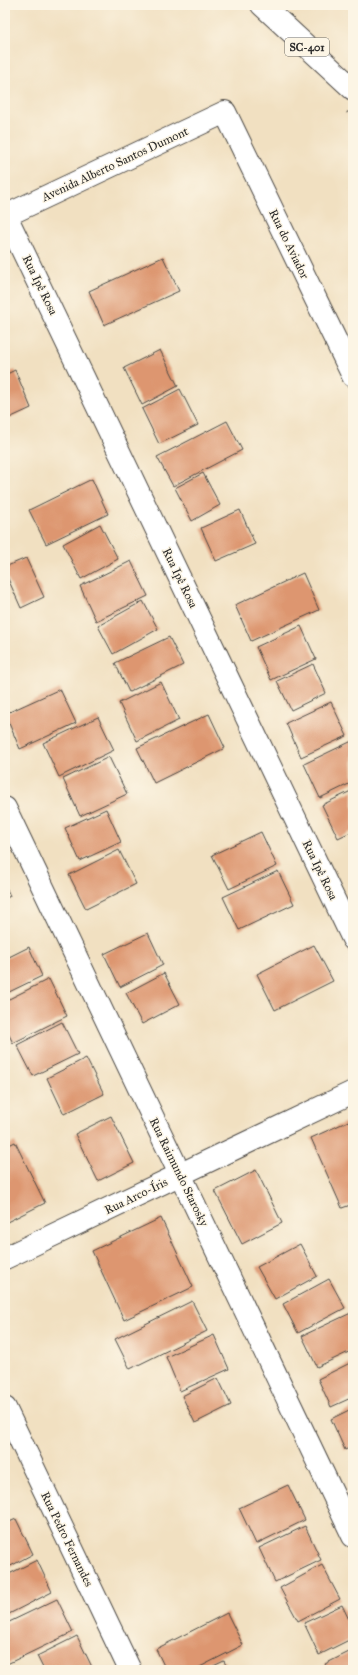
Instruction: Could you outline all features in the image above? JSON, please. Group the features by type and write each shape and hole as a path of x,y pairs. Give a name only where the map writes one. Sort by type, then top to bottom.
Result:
{"main road":[{"name":"SC-401","path":"262,5 353,89"},
{"name":"Avenida Alberto Santos Dumont","path":"6,216 226,112"},
{"name":"Rua do Aviador","path":"226,112 353,376"},
{"name":"Rua Ipê Rosa","path":"6,216 353,940"},
{"name":"Rua Raimundo Starosky","path":"5,808 353,1536"},
{"name":"Rua Arco-Íris","path":"5,1258 353,1092"},
{"name":"Rua Pedro Fernandes","path":"5,1408 130,1670"}],"building":[{"path":"163,257 179,291 104,325 89,291"},
{"path":"160,350 178,386 142,405 124,368"},
{"path":"15,370 31,408 5,420 5,375"},
{"path":"180,389 198,425 159,444 142,409"},
{"path":"227,421 242,450 173,486 157,457"},
{"path":"203,473 220,505 192,521 175,488"},
{"path":"92,479 108,514 46,544 29,510"},
{"path":"240,510 255,544 216,561 201,528"},
{"path":"100,524 118,559 81,579 63,544"},
{"path":"26,558 44,597 21,608 5,572 5,567"},
{"path":"131,561 148,596 96,621 80,586"},
{"path":"303,573 319,610 251,641 235,605"},
{"path":"143,601 158,629 113,654 98,626"},
{"path":"301,626 316,659 271,680 256,647"},
{"path":"169,637 183,665 129,692 115,663"},
{"path":"313,664 326,693 291,710 277,681"},
{"path":"161,682 179,720 137,741 119,703"},
{"path":"60,689 76,723 20,749 5,714"},
{"path":"331,702 347,736 301,757 286,723"},
{"path":"209,714 225,748 154,783 137,748"},
{"path":"98,717 114,750 59,777 43,743"},
{"path":"352,741 353,782 320,798 304,764"},
{"path":"109,757 127,794 80,816 63,779"},
{"path":"353,790 353,831 338,838 322,805"},
{"path":"106,809 121,842 80,861 65,828"},
{"path":"261,832 277,866 229,889 212,855"},
{"path":"119,850 136,884 86,909 69,875"},
{"path":"278,871 294,904 239,930 223,897"},
{"path":"5,885 10,896 5,899"},
{"path":"148,933 163,965 120,987 104,954"},
{"path":"314,945 333,981 275,1010 257,974"},
{"path":"29,947 42,976 7,993 5,990 5,959"},
{"path":"164,973 180,1004 142,1024 126,993"},
{"path":"49,979 67,1016 13,1043 5,1027 5,1001"},
{"path":"62,1022 78,1054 33,1076 17,1045"},
{"path":"86,1058 104,1094 64,1114 47,1078"},
{"path":"111,1116 134,1163 98,1181 75,1134"},
{"path":"353,1119 353,1204 342,1208 311,1138"},
{"path":"15,1142 45,1203 7,1222 5,1218 5,1147"},
{"path":"256,1170 282,1223 242,1244 215,1191"},
{"path":"161,1218 193,1287 124,1320 92,1251"},
{"path":"300,1244 317,1276 275,1299 257,1267"},
{"path":"329,1279 345,1308 298,1333 283,1304"},
{"path":"192,1301 207,1331 130,1369 115,1339"},
{"path":"353,1312 353,1350 317,1367 302,1336"},
{"path":"214,1335 229,1369 180,1391 166,1357"},
{"path":"350,1363 353,1370 353,1397 331,1407 318,1379"},
{"path":"218,1378 231,1405 195,1423 182,1396"},
{"path":"353,1408 353,1446 345,1450 331,1419"},
{"path":"288,1485 305,1520 256,1544 239,1508"},
{"path":"16,1519 33,1554 5,1569 5,1524"},
{"path":"305,1526 321,1560 275,1582 259,1548"},
{"path":"37,1560 52,1592 5,1616 5,1576"},
{"path":"322,1565 340,1599 298,1621 280,1588"},
{"path":"57,1599 73,1632 5,1665 5,1624"},
{"path":"342,1605 353,1628 353,1638 319,1655 304,1623"},
{"path":"227,1613 243,1645 194,1670 166,1670 156,1649"},
{"path":"77,1636 92,1667 87,1670 44,1670 37,1656"},
{"path":"353,1650 353,1670 328,1670 325,1664"},
{"path":"224,1661 228,1670 205,1670"}]}
